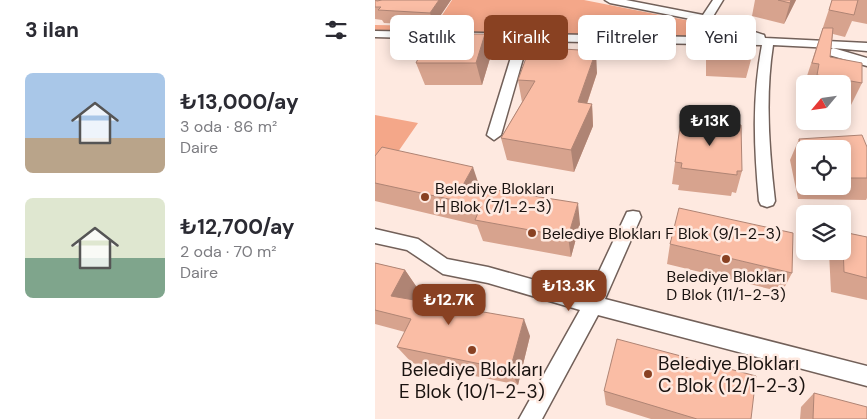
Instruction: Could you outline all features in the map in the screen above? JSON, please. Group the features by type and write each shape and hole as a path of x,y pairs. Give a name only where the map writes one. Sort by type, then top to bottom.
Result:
{"street":[{"path":"610,0 686,15"},
{"path":"708,15 718,0"},
{"path":"375,34 484,36"},
{"path":"756,36 770,41"},
{"path":"568,38 686,41"},
{"path":"756,41 867,47"},
{"path":"767,201 760,142 763,63 770,41"},
{"path":"807,44 867,62"},
{"path":"494,135 516,60"},
{"path":"530,419 593,305 633,217"},
{"path":"375,236 412,244 443,266 488,275 593,305 867,376"}],"shaded area":[{"path":"452,0 584,0 660,15 578,15 578,35 568,35 568,15 484,15 484,33 474,33 474,15 442,15"},
{"path":"676,18 686,20 686,37 676,37"},
{"path":"375,25 390,25 390,31 375,31"},
{"path":"375,115 418,123 375,185"}],"building":[{"path":"375,0 439,0 430,13 378,10 381,7 375,7"},
{"path":"778,0 791,0 790,3"},
{"path":"832,0 858,0 854,15 829,10"},
{"path":"823,28 833,28 830,57 862,63 862,83 851,81 851,75 817,75 819,64 812,63"},
{"path":"474,34 484,34 476,63 416,63 417,60 474,60"},
{"path":"568,49 578,50 578,60 593,60 578,102 592,104 571,150 501,138 535,81 518,80 525,60 568,60"},
{"path":"685,118 741,125 742,171 737,171 737,175 681,168 682,163 675,162 681,120 684,121"},
{"path":"862,135 867,147 867,178 851,178 851,140 799,139"},
{"path":"382,147 473,167 463,185 578,203 568,237 475,220 481,206 375,183 375,156"},
{"path":"679,208 793,233 792,273 670,244"},
{"path":"851,234 867,237 867,278 844,272 844,260 851,260"},
{"path":"375,263 405,270 391,296 524,319 510,370 397,347 411,319 375,310"},
{"name":"Belediye Blokları C Blok (12/1-2-3)","path":"617,339 756,376 751,419 697,419 604,391"},
{"path":"814,393 867,407 867,419 813,419"}],"place":[{"name":"Belediye Blokları H Blok (7/1-2-3)","path":"425,197"},
{"name":"Belediye Blokları F Blok (9/1-2-3)","path":"532,233"},
{"name":"Belediye Blokları D Blok (11/1-2-3)","path":"726,259"},
{"name":"Belediye Blokları E Blok (10/1-2-3)","path":"472,350"},
{"name":"Belediye Blokları C Blok (12/1-2-3)","path":"648,374"}]}
